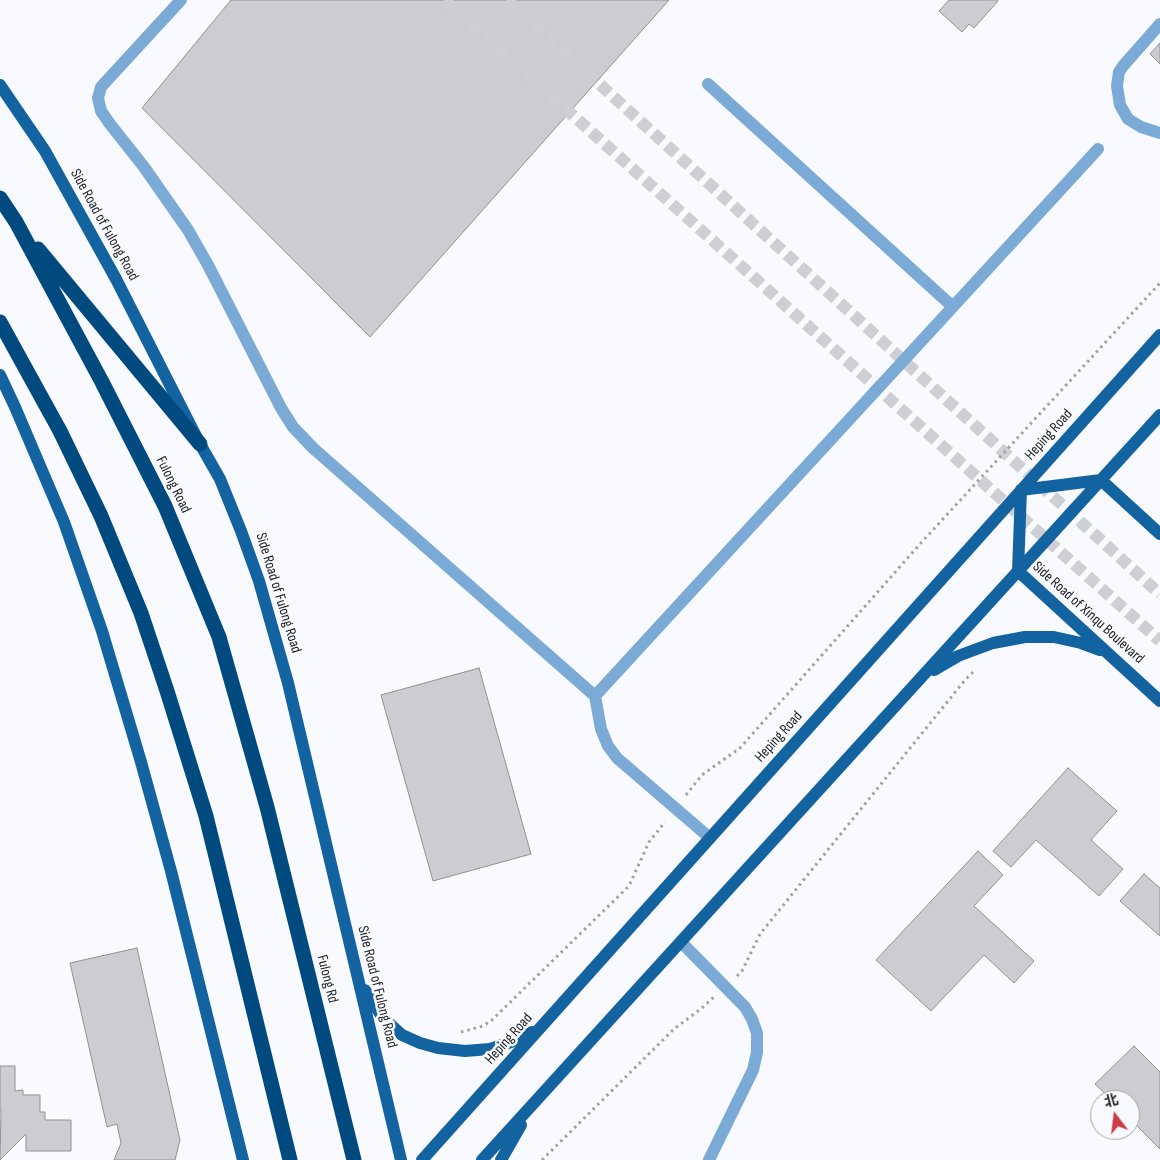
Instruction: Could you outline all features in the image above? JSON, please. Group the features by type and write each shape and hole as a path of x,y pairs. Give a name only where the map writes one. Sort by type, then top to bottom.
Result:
{"highway":[{"name":"Fulong Road","path":"0,198 16,222 102,382 165,506 218,636 267,807"},
{"path":"16,222 200,444"},
{"path":"0,322 60,431 101,516 141,613 168,690 206,816 290,1160"},
{"name":"Fulong Rd","path":"267,807 354,1160"}],"main road":[{"name":"Side Road of Fulong Road","path":"0,84 45,151 116,279 200,444 220,479 241,531 273,627 288,683 401,1160"},
{"name":"Heping Road","path":"422,1160 1160,335"},
{"path":"0,375 64,522 102,631 142,762 243,1160"},
{"path":"482,1160 1160,415"},
{"path":"1021,490 1100,480 1160,534"},
{"name":"Side Road of Xinqu Boulevard","path":"1021,490 1018,571 1160,701"},
{"path":"923,676 958,656 993,643 1025,637 1054,637 1081,643 1107,652"},
{"path":"360,981 383,1018 402,1035 420,1043 465,1052 490,1050 539,1029"},
{"path":"501,1160 534,1103"}],"street":[{"path":"181,0 101,87 98,98 101,111 150,174 188,230 208,265 281,408 293,427 313,448 595,696 601,729 608,746 618,758 710,838"},
{"path":"1160,24 1123,66 1119,72 1117,86 1120,105 1128,118 1142,127 1160,133"},
{"path":"708,84 953,306"},
{"path":"595,696 1098,149"},
{"path":"681,942 745,1008 752,1019 757,1033 757,1052 753,1070 708,1160"}],"path":[{"path":"702,775 740,748 920,544 1160,283"},
{"path":"742,971 760,934 976,668"},
{"path":"458,1032 471,1030 492,1020 629,886 649,842"},
{"path":"542,1160 674,1029 702,1008"}],"building":[{"path":"231,0 669,0 370,337 142,108"},
{"path":"949,0 998,1 974,28 969,24 962,32 939,11"},
{"path":"1160,43 1160,64 1150,54"},
{"path":"479,668 531,854 433,881 381,695"},
{"path":"1068,768 1117,811 1091,840 1123,869 1099,896 1036,840 1011,867 993,851"},
{"path":"978,851 1003,875 974,906 1034,961 1014,983 984,955 931,1011 876,960"},
{"path":"1144,874 1160,888 1160,936 1120,901"},
{"path":"137,948 180,1140 175,1160 114,1160 121,1143 117,1124 107,1127 70,963"},
{"path":"1134,1046 1160,1072 1160,1149 1140,1129 1140,1090 1101,1090 1095,1084"},
{"path":"0,1066 15,1066 15,1091 23,1090 23,1095 40,1095 40,1112 45,1112 45,1120 71,1120 71,1151 26,1151 26,1134 0,1160"}],"tunnel":[{"path":"444,0 1160,641"},
{"path":"507,0 1160,594"}]}
